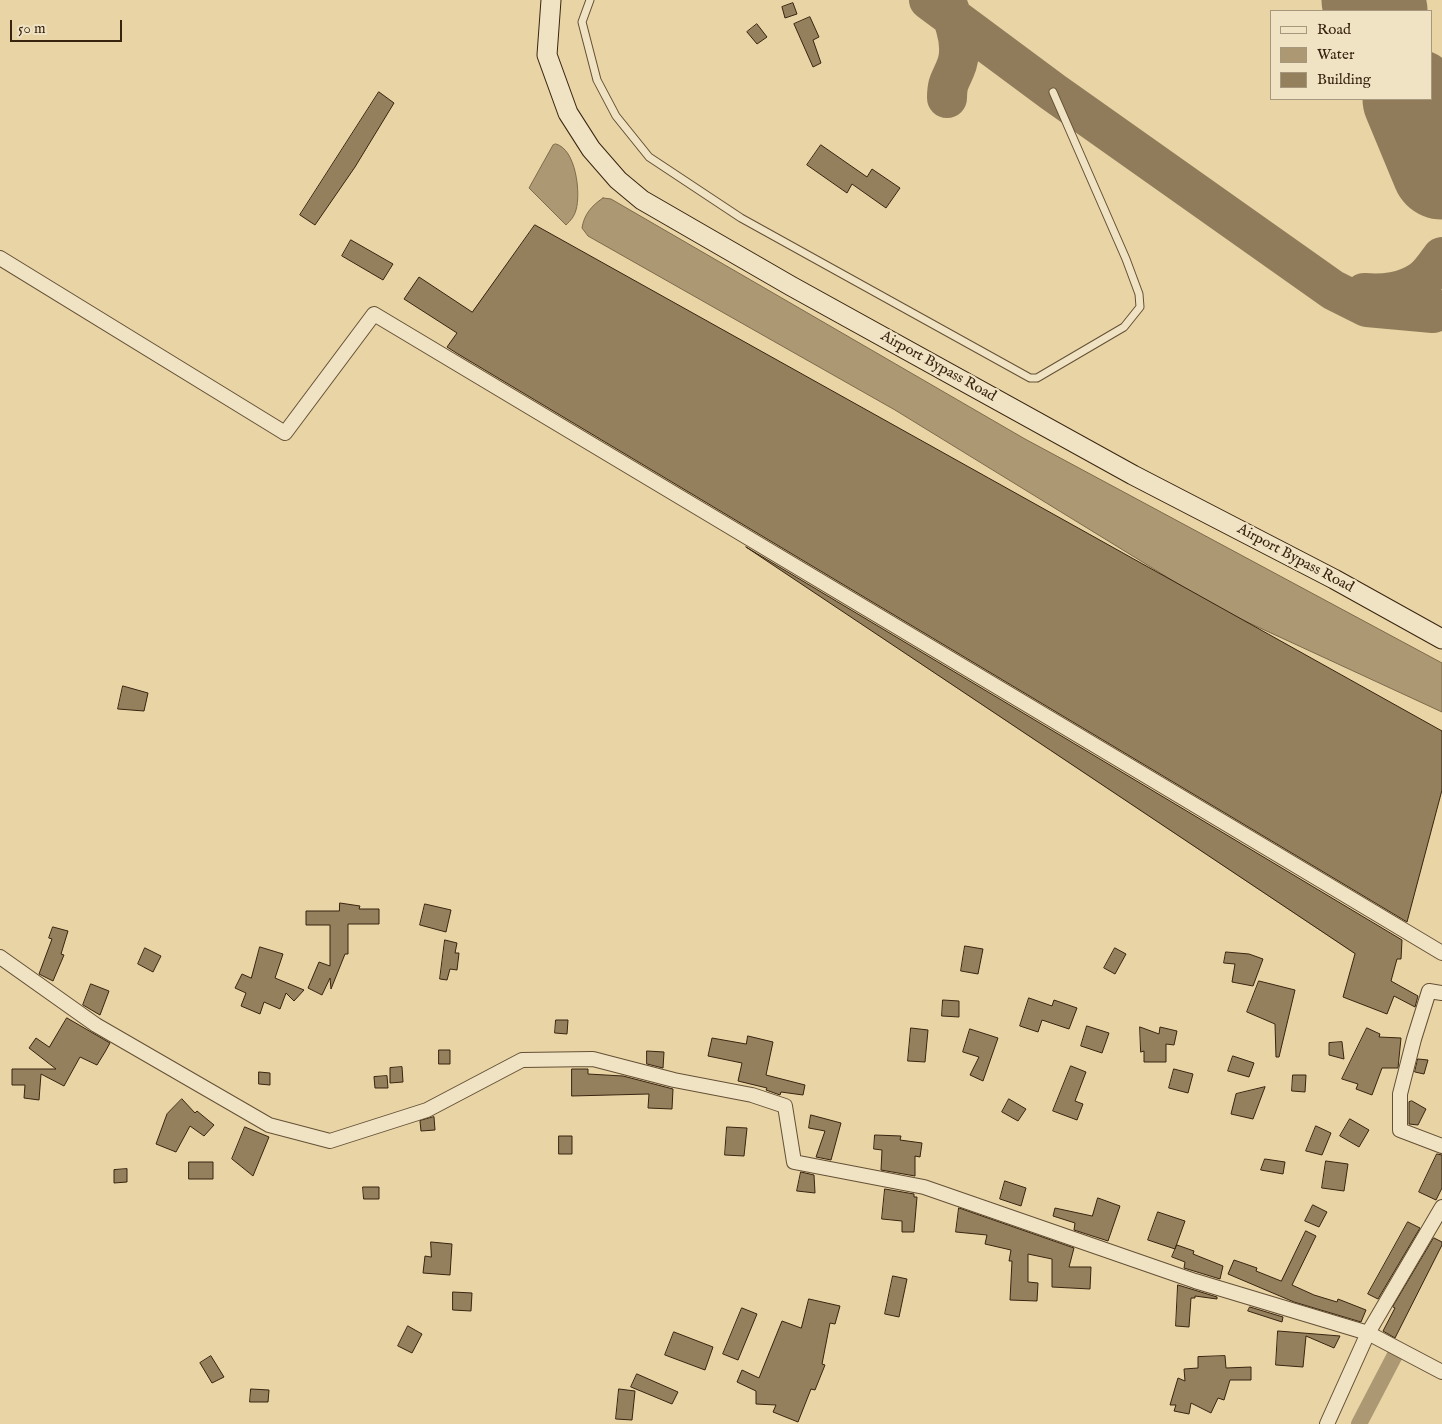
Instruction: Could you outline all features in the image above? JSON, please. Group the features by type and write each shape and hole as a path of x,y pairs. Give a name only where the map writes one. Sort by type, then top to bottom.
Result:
{"street":[{"name":"Airport Bypass Road","path":"551,0 547,55 568,113 591,149 618,180 642,200 791,286 1115,465 1334,579 1442,639"},
{"path":"0,258 285,433 374,314 1442,953"},
{"path":"0,958 96,1025 270,1125 330,1141 427,1110 522,1060 593,1059 674,1080 752,1095 785,1106 794,1162 924,1187 1195,1281 1368,1333 1442,1372"},
{"path":"1442,993 1430,991 1414,1039 1400,1094 1400,1130 1442,1146"},
{"path":"1327,1424 1368,1333 1442,1207"}],"lane":[{"path":"590,0 582,22 597,80 616,116 649,157 741,218 1030,378 1037,378 1124,327 1140,307 1139,294 1126,260 1053,92"}],"water":[{"path":"556,144 568,154 577,183 576,210 566,225 529,188 553,145"},
{"path":"603,198 611,199 1025,439 1442,663 1442,712 1219,609 895,410 588,236 582,228 584,219 595,204"}],"building":[{"path":"793,3 797,14 785,18 782,7"},
{"path":"810,17 819,37 813,40 821,63 813,67 794,24"},
{"path":"757,24 767,37 757,44 747,32"},
{"path":"379,92 394,103 355,167 315,225 300,215"},
{"path":"821,145 867,177 872,169 900,188 886,208 852,184 847,193 807,165"},
{"path":"535,225 1442,731 1442,790 1407,922 458,354 447,347 457,333 404,299 419,277 472,312"},
{"path":"351,240 393,264 383,280 342,256"},
{"path":"746,547 1402,940 1401,959 1397,959 1391,981 1418,996 1415,1007 1394,996 1387,1014 1343,997 1355,954"},
{"path":"123,686 148,693 144,711 118,709"},
{"path":"340,903 360,906 359,909 379,909 379,924 348,924 348,954 345,954 331,989 330,978 322,995 308,988 319,962 330,966 330,925 306,925 306,911 339,911"},
{"path":"425,904 451,910 446,932 420,925"},
{"path":"53,927 68,931 61,954 64,955 53,981 39,974 52,939 49,938"},
{"path":"445,940 457,943 455,953 459,953 457,970 450,969 447,980 440,979"},
{"path":"965,946 983,949 978,974 961,971"},
{"path":"260,947 283,954 275,978 304,990 294,1001 286,993 280,1009 264,1002 260,1014 241,1006 246,993 235,988 242,974 251,978"},
{"path":"145,948 161,956 153,972 138,964"},
{"path":"1115,948 1126,954 1115,974 1104,968"},
{"path":"1226,952 1249,954 1263,959 1253,986 1232,982 1235,964 1224,963"},
{"path":"1259,981 1295,990 1279,1057 1276,1057 1275,1024 1247,1012"},
{"path":"91,984 109,991 100,1015 83,1005"},
{"path":"1029,998 1052,1006 1054,1000 1077,1008 1069,1029 1042,1020 1038,1032 1020,1026"},
{"path":"943,1000 959,1001 959,1017 942,1016"},
{"path":"67,1018 110,1043 97,1065 80,1057 64,1086 41,1074 39,1100 24,1098 25,1085 12,1085 12,1069 56,1069 29,1048 36,1038 49,1047"},
{"path":"556,1020 568,1020 567,1034 555,1033"},
{"path":"1087,1026 1109,1033 1102,1053 1081,1046"},
{"path":"1140,1027 1159,1034 1160,1027 1177,1031 1174,1045 1166,1044 1166,1062 1144,1062 1144,1051 1141,1052"},
{"path":"911,1028 928,1030 925,1062 908,1061"},
{"path":"1367,1028 1380,1034 1379,1037 1401,1038 1398,1068 1382,1068 1372,1095 1356,1089 1358,1084 1342,1079"},
{"path":"970,1029 998,1038 983,1081 970,1075 979,1057 963,1052"},
{"path":"748,1036 773,1042 766,1075 805,1085 803,1095 781,1092 780,1095 766,1090 767,1088 738,1081 742,1063 708,1056 712,1038 746,1044"},
{"path":"1342,1042 1344,1059 1329,1055 1329,1043"},
{"path":"439,1050 450,1050 450,1064 439,1064"},
{"path":"647,1051 664,1052 663,1068 647,1064"},
{"path":"1233,1056 1254,1063 1249,1077 1228,1071"},
{"path":"1418,1059 1428,1060 1424,1074 1415,1072"},
{"path":"1071,1066 1086,1072 1075,1101 1083,1104 1077,1120 1053,1111"},
{"path":"402,1067 403,1082 390,1083 390,1068"},
{"path":"572,1069 588,1069 588,1074 623,1076 673,1089 672,1109 648,1108 649,1094 572,1096"},
{"path":"1174,1069 1193,1074 1188,1093 1169,1088"},
{"path":"259,1072 270,1073 270,1085 259,1084"},
{"path":"1293,1075 1306,1075 1305,1092 1292,1091"},
{"path":"387,1076 388,1088 375,1088 374,1077"},
{"path":"1265,1087 1253,1119 1231,1114 1236,1094"},
{"path":"182,1099 195,1113 197,1111 214,1125 204,1136 190,1126 176,1152 156,1144 167,1114"},
{"path":"1009,1099 1026,1109 1018,1121 1002,1112"},
{"path":"1412,1101 1426,1109 1418,1125 1409,1124 1409,1102"},
{"path":"811,1115 841,1123 831,1160 816,1157 825,1131 809,1128"},
{"path":"434,1117 435,1130 421,1131 420,1121"},
{"path":"1350,1119 1369,1130 1359,1147 1340,1136"},
{"path":"1316,1126 1331,1133 1322,1155 1306,1151"},
{"path":"245,1127 269,1137 253,1176 232,1159"},
{"path":"727,1127 747,1128 744,1156 725,1155"},
{"path":"875,1135 901,1136 900,1140 922,1143 920,1157 915,1156 915,1176 881,1170 882,1150 874,1149"},
{"path":"559,1136 572,1136 572,1154 559,1154"},
{"path":"1437,1154 1442,1155 1442,1188 1436,1200 1419,1192"},
{"path":"1265,1159 1285,1162 1283,1174 1261,1170"},
{"path":"1326,1161 1348,1164 1344,1191 1322,1188"},
{"path":"189,1162 213,1162 213,1179 189,1179"},
{"path":"127,1169 127,1182 114,1183 114,1170"},
{"path":"801,1172 814,1175 815,1193 797,1191"},
{"path":"1005,1181 1026,1188 1021,1206 1000,1199"},
{"path":"363,1187 379,1187 379,1199 364,1199"},
{"path":"885,1189 914,1194 914,1197 917,1197 914,1232 902,1232 902,1221 882,1219"},
{"path":"1098,1198 1120,1206 1108,1241 1074,1230 1075,1223 1053,1216 1055,1208 1092,1216"},
{"path":"1313,1205 1327,1212 1319,1227 1305,1221"},
{"path":"959,1208 1074,1248 1069,1267 1091,1267 1090,1289 1052,1287 1052,1259 1028,1254 1028,1282 1038,1283 1037,1301 1010,1300 1012,1261 1009,1261 1011,1250 985,1244 987,1235 956,1232"},
{"path":"1158,1212 1185,1221 1175,1249 1148,1240"},
{"path":"1408,1222 1420,1228 1378,1299 1368,1294"},
{"path":"1306,1231 1316,1236 1292,1285 1314,1295 1337,1302 1338,1299 1366,1310 1361,1322 1294,1302 1228,1274 1234,1260 1257,1268 1256,1271 1281,1281"},
{"path":"1434,1238 1442,1242 1442,1245 1395,1338 1383,1331 1395,1308 1393,1307"},
{"path":"431,1242 452,1244 450,1275 423,1273 425,1256 431,1257"},
{"path":"1177,1245 1194,1251 1193,1254 1223,1266 1220,1279 1184,1268 1185,1262 1172,1257"},
{"path":"893,1276 907,1279 899,1317 885,1314"},
{"path":"1178,1285 1217,1297 1217,1299 1195,1296 1195,1298 1191,1298 1189,1327 1176,1326"},
{"path":"453,1292 472,1293 471,1311 453,1310"},
{"path":"809,1299 840,1306 835,1324 830,1323 822,1364 825,1365 815,1390 811,1389 798,1422 773,1412 776,1405 756,1404 756,1391 737,1382 742,1370 759,1378 782,1321 801,1328"},
{"path":"1250,1307 1283,1317 1282,1322 1248,1311"},
{"path":"742,1308 757,1314 738,1360 723,1354"},
{"path":"408,1326 422,1334 412,1353 398,1346"},
{"path":"1278,1331 1340,1336 1334,1348 1306,1336 1303,1367 1276,1365"},
{"path":"674,1332 713,1347 705,1370 665,1355"},
{"path":"211,1356 224,1377 212,1383 200,1363"},
{"path":"1225,1356 1226,1368 1251,1367 1251,1380 1230,1380 1224,1400 1218,1398 1211,1413 1191,1403 1189,1414 1174,1411 1176,1405 1170,1405 1178,1378 1185,1381 1184,1369 1198,1368 1198,1357"},
{"path":"637,1374 678,1392 672,1404 631,1387"},
{"path":"251,1389 269,1390 268,1402 250,1402"},
{"path":"619,1389 635,1391 632,1420 616,1419"}],"waterway":[{"path":"1359,1424 1395,1355"}],"taxiway":[{"path":"929,0 1053,92 1333,290 1367,307 1433,313 1442,310"},
{"path":"947,4 959,41 959,57 950,80 947,98"},
{"path":"1364,293 1394,292 1415,285 1427,276 1442,257"}],"runway":[{"path":"1372,0 1377,10"},
{"path":"1413,100 1442,169"}]}
